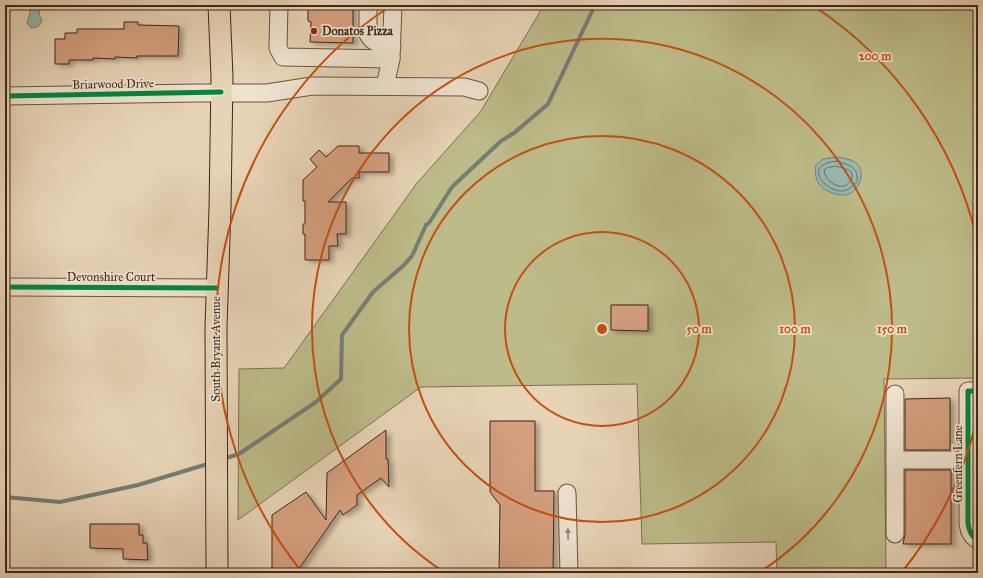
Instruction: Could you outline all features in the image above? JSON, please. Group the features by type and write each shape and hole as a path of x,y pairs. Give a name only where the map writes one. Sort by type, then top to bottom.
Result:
{"main road":[{"name":"South Bryant Avenue","path":"217,573 217,288 220,208 221,92 219,5"}],"street":[{"path":"279,5 278,48 283,57 391,53"},
{"path":"368,5 368,34 370,39 391,53"},
{"path":"385,86 391,53 393,5"},
{"name":"Briarwood Drive","path":"5,96 221,92 267,93 312,86 464,87 479,91"},
{"name":"Devonshire Court","path":"5,287 217,288"},
{"name":"Greenfern Lane","path":"973,391 973,460 968,523 969,530 975,538"},
{"path":"895,394 895,534"},
{"path":"895,460 973,460"},
{"path":"567,493 569,573"}],"shaded area":[{"path":"544,5 978,5 978,378 884,379 886,573 777,573 776,542 642,544 637,384 421,387 238,520 239,369 284,368 417,183 481,111"}],"water":[{"path":"34,6 39,9 42,20 38,26 31,28 27,23 30,13 29,7"},
{"path":"837,157 855,162 860,169 860,183 851,193 847,195 836,194 826,190 817,180 815,171 816,165 823,159"}],"building":[{"path":"308,5 353,5 353,43 310,42 311,22 308,21"},
{"path":"124,22 138,22 138,25 179,26 178,56 137,56 137,58 115,57 115,59 93,58 93,60 69,60 69,64 55,64 55,39 65,39 65,33 77,33 77,29 124,29"},
{"path":"338,146 359,146 359,153 389,153 389,172 359,172 359,178 352,178 328,202 346,202 346,234 337,234 338,246 329,246 329,260 305,260 305,234 303,234 303,224 305,224 305,201 303,201 303,180 317,167 310,159 319,150 326,157"},
{"path":"611,305 648,305 648,331 611,330"},
{"path":"950,398 950,450 905,450 905,399"},
{"path":"490,421 535,421 535,491 554,491 553,573 499,573 500,505 490,492"},
{"path":"386,430 386,459 388,459 389,487 381,478 357,495 357,505 343,515 340,510 296,573 272,573 272,515 306,492 326,520 327,473"},
{"path":"905,470 951,470 951,544 903,544 905,534"},
{"path":"90,524 139,524 139,535 143,535 143,543 147,543 148,560 123,559 123,549 90,548"}],"waterway":[{"path":"223,459 239,454 316,402 341,379 342,335 373,292 412,256 426,225 429,223 452,187 501,141 514,133 548,104 595,5"},
{"path":"5,497 60,502 138,485 211,463"}],"cycle path":[{"path":"5,96 221,92"},
{"path":"5,287 217,288"},
{"path":"978,391 968,391 968,523 971,533 978,540"}],"place":[{"name":"Donatos Pizza","path":"314,31"}]}
